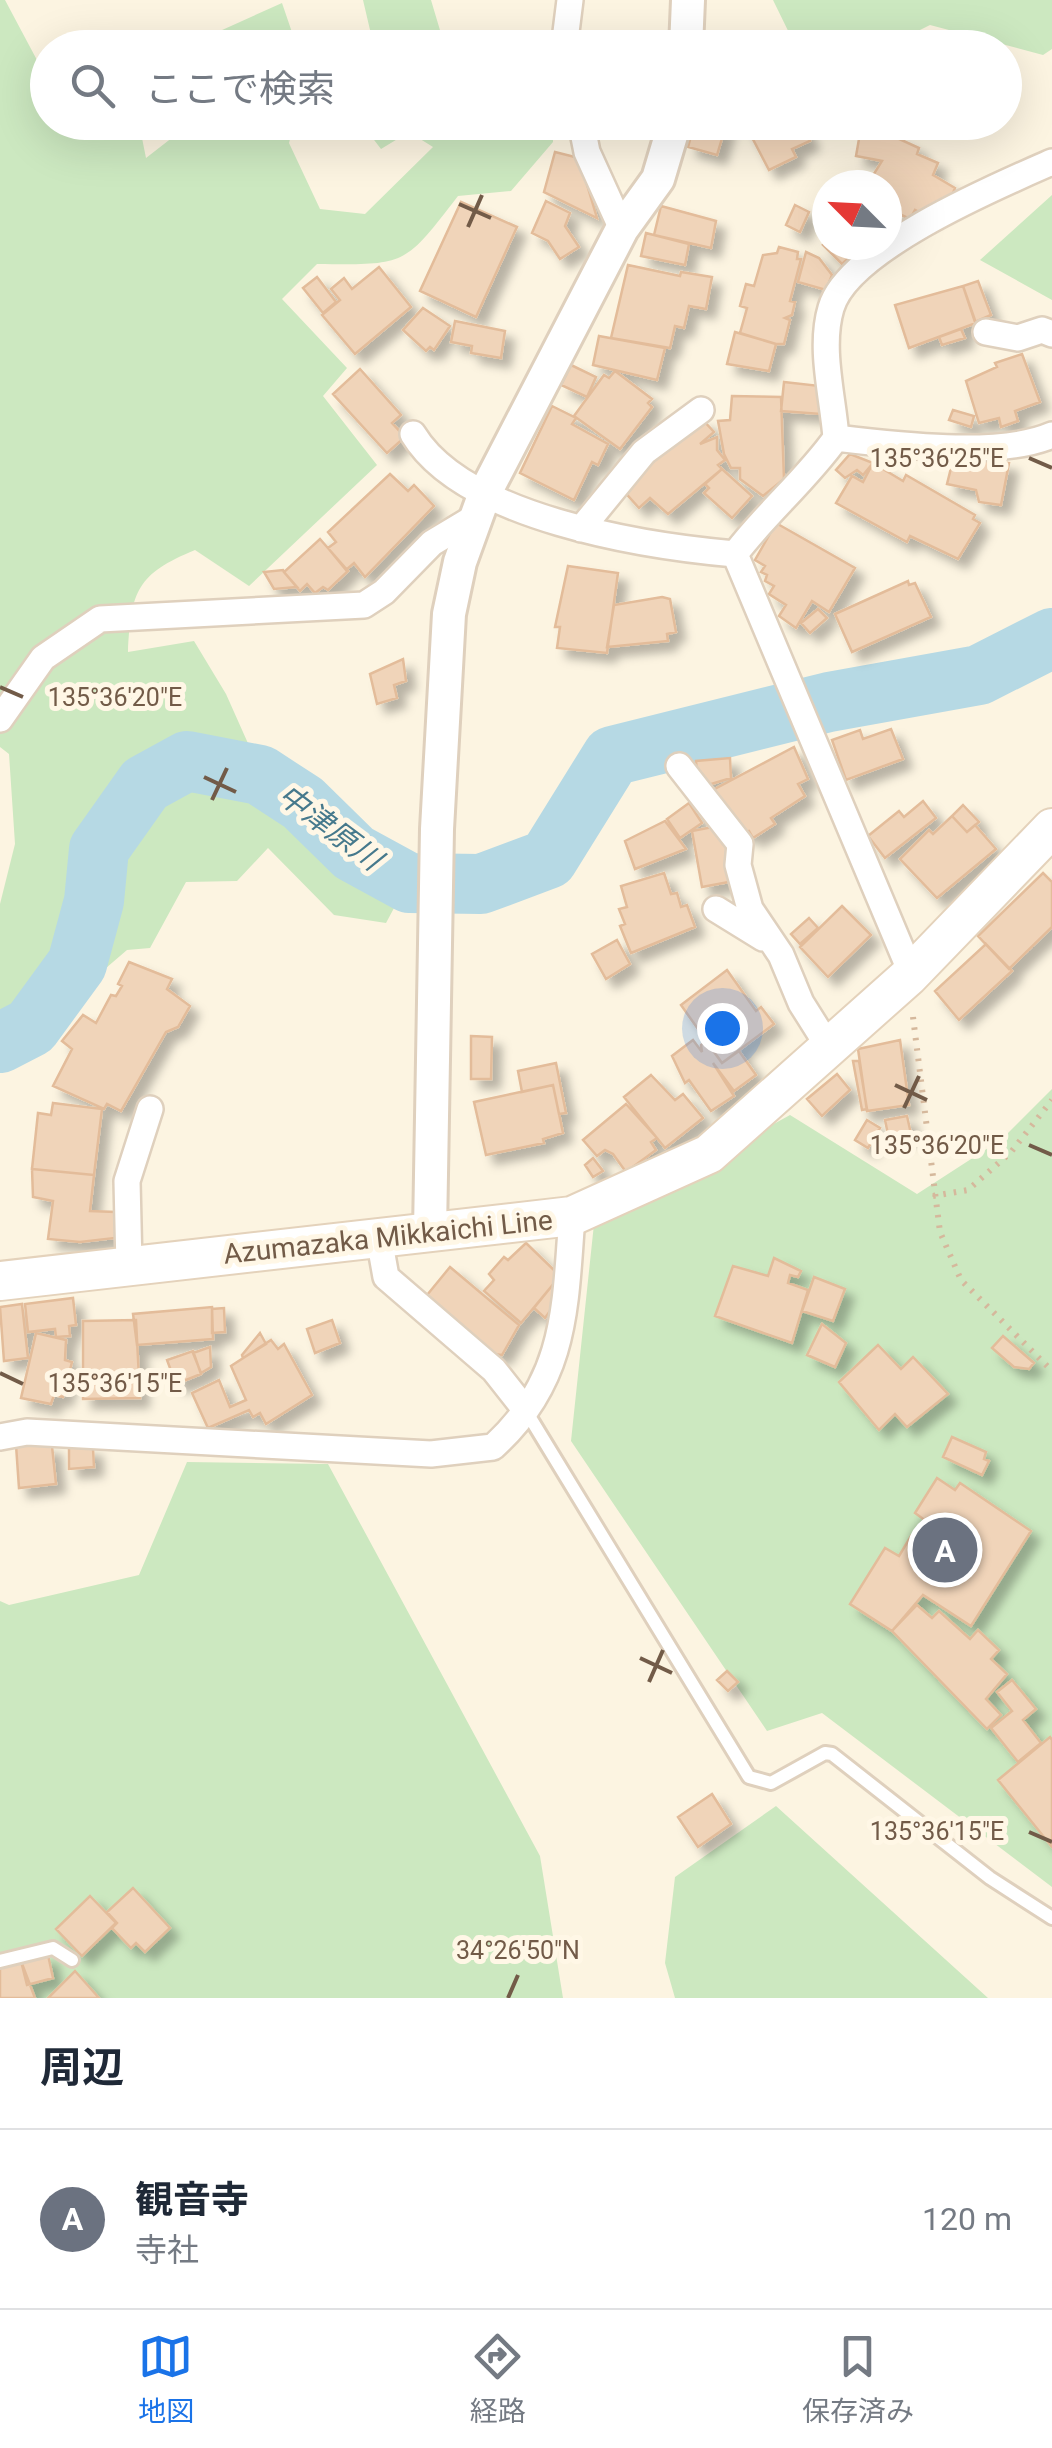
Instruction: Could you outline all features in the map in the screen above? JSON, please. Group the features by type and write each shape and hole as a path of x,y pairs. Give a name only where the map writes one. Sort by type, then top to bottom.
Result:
{"main road":[{"name":"Azumazaka Mikkaichi Line","path":"0,1281 572,1216 709,1154 908,976 1052,828"}],"street":[{"path":"566,30 570,0"},
{"path":"687,30 688,0"},
{"path":"585,140 622,229"},
{"path":"430,1232 438,829 449,614 460,562 481,504 622,229 658,179 669,140"},
{"path":"736,554 772,506 810,474 836,438 826,338 832,304 854,270 946,211 1052,162"},
{"path":"986,332 1018,338 1042,330 1052,334"},
{"path":"581,528 644,452 701,410"},
{"path":"413,434 481,504 653,547 736,554"},
{"path":"836,438 906,447 1030,444 1052,435"},
{"path":"0,719 42,658 100,619 364,604 384,592 432,543 481,504"},
{"path":"736,554 907,963 908,976"},
{"path":"680,766 740,844 742,886 767,940 781,956 802,1003 830,1049"},
{"path":"716,909 767,940"},
{"path":"129,1266 127,1181 150,1109"},
{"path":"0,1437 27,1432 450,1453 493,1447 524,1408 562,1335 572,1216"},
{"path":"379,1238 386,1277 494,1370 524,1408"}],"lane":[{"path":"524,1408 750,1777 771,1783 824,1753 832,1754 990,1878 1052,1918"},
{"path":"0,1961 53,1948 72,1960"}],"path":[{"path":"908,976 932,1196 940,1232 961,1280 1052,1372"},
{"path":"932,1196 968,1190 1011,1152 1052,1100"}],"green space":[{"path":"0,0 5,0 30,47 30,140 142,140 146,158 169,140 290,140 320,209 365,214 433,147 422,140 553,140 511,191 458,196 426,236 401,257 369,264 317,264 282,299 347,368 323,396 377,465 249,586 195,550 160,567 135,599 128,652 194,641 226,694 280,815 401,895 386,923 334,915 268,848 237,881 186,882 150,948 127,950 106,968 105,910 60,915 55,974 27,1014 0,1018 0,904 15,844 9,754 0,747"},
{"path":"363,0 431,0 440,30 370,30"},
{"path":"773,0 1052,0 1052,49 1043,55 1022,49 1022,30 949,30 930,25 920,30 788,30"},
{"path":"282,3 291,30 222,30"},
{"path":"374,140 396,140 381,149"},
{"path":"1052,195 1052,300 980,260"},
{"path":"1052,1089 1052,1887 822,1713 767,1731 571,1441 594,1224 790,1115 917,1194 1002,1139"},
{"path":"187,1462 328,1464 540,1856 563,1998 0,1998 0,1601 9,1605 139,1575"},
{"path":"776,1806 988,1998 675,1998 665,1963 675,1877"}],"building":[{"path":"690,140 722,140 717,155 688,147"},
{"path":"753,140 810,140 792,149 796,157 769,170"},
{"path":"859,140 902,140 919,148 917,154 938,163 933,175 955,188 950,200 925,215 915,210 910,219 902,215 902,170 876,170 882,161 856,156"},
{"path":"555,152 579,158 597,218 544,192"},
{"path":"546,201 570,213 565,226 579,247 560,259 548,241 532,233"},
{"path":"461,202 517,227 476,317 420,291"},
{"path":"795,205 809,212 800,232 786,225"},
{"path":"661,206 716,221 711,248 654,235"},
{"path":"646,233 689,244 685,265 641,256"},
{"path":"779,247 798,252 797,259 801,259 790,301 795,302 792,315 785,318 790,320 784,344 740,333 747,308 740,306 746,284 754,286 763,255 777,253"},
{"path":"806,252 812,255 812,260 821,260 832,275 826,290 798,282"},
{"path":"628,265 680,276 681,272 712,277 706,309 689,306 684,328 675,326 670,348 611,338"},
{"path":"379,267 411,307 355,354 322,315 340,300 331,289 344,278 352,289"},
{"path":"317,277 336,302 323,313 303,288"},
{"path":"978,281 991,315 975,322 963,286"},
{"path":"963,286 976,323 909,348 895,305"},
{"path":"423,308 450,326 434,350 430,347 426,351 403,330"},
{"path":"455,321 505,331 501,358 471,353 472,346 451,342"},
{"path":"961,329 965,338 942,345 939,337"},
{"path":"735,332 776,344 769,371 727,364"},
{"path":"599,336 665,348 657,380 593,365"},
{"path":"1022,354 1040,402 1015,411 1018,421 1001,427 999,418 979,423 966,381 997,367 995,363"},
{"path":"571,365 596,377 587,397 561,385"},
{"path":"360,369 401,415 392,423 405,437 387,453 333,394"},
{"path":"615,371 652,399 648,403 652,407 620,449 574,416 604,375 609,378"},
{"path":"784,382 820,386 821,414 781,411"},
{"path":"732,396 781,397 784,479 763,496 740,479 740,468 731,468 724,454 718,421 730,420"},
{"path":"552,406 576,418 572,424 608,444 598,465 592,462 574,500 520,473"},
{"path":"953,410 974,416 971,427 949,420"},
{"path":"702,419 714,432 700,444 717,437 717,450 725,460 718,465 722,469 668,514 650,498 639,508 622,489"},
{"path":"850,454 873,463 863,475 857,470 845,478 836,470"},
{"path":"954,456 1009,463 1001,505 979,502 976,490 947,484"},
{"path":"873,463 903,481 906,475 975,515 973,519 980,523 958,559 910,536 907,542 836,503 852,476 863,482"},
{"path":"722,469 752,496 732,518 704,493 709,488 705,484"},
{"path":"390,474 408,491 414,485 434,506 365,577 354,563 346,570 328,548 336,542 328,532"},
{"path":"776,523 855,568 829,612 812,601 796,628 779,616 786,605 769,594 774,586 765,581 767,575 761,572 765,566 755,560"},
{"path":"320,539 348,571 328,590 323,587 315,593 307,584 300,591 284,572"},
{"path":"568,566 618,573 607,653 557,648 560,627 555,627"},
{"path":"283,570 297,587 274,589 264,572"},
{"path":"908,581 909,585 915,583 931,617 852,652 835,614"},
{"path":"670,599 676,632 667,634 668,641 607,647 614,605"},
{"path":"818,609 827,618 810,633 801,623"},
{"path":"403,659 406,681 394,685 397,698 377,704 370,674"},
{"path":"891,729 903,759 846,780 832,740 860,730 863,739"},
{"path":"794,747 808,779 798,784 805,796 771,818 775,824 753,838 749,831 739,834 711,791"},
{"path":"730,758 731,778 698,788 696,761"},
{"path":"923,801 936,818 885,858 868,836 899,811 904,817"},
{"path":"689,803 702,823 680,838 667,819"},
{"path":"963,805 979,822 967,832 952,816"},
{"path":"952,816 967,832 975,825 996,849 937,898 900,859 929,830 933,834"},
{"path":"665,821 686,849 635,869 625,841"},
{"path":"723,825 734,881 702,887 692,831"},
{"path":"664,873 671,894 677,893 681,907 687,905 695,927 631,953 620,926 625,924 619,909 627,907 621,886"},
{"path":"1043,873 1052,882 1052,927 1009,969 978,936"},
{"path":"842,906 871,935 828,977 800,947"},
{"path":"809,918 818,928 800,944 791,934"},
{"path":"617,940 630,964 606,979 592,954"},
{"path":"986,944 1012,971 959,1020 935,991"},
{"path":"129,962 172,979 167,989 190,1006 178,1027 166,1032 121,1111 107,1104 104,1109 53,1086 72,1049 62,1041 83,1015 96,1023 111,995 116,996 122,986 118,984"},
{"path":"727,970 756,1011 761,1007 774,1024 722,1063 681,1005"},
{"path":"471,1036 492,1037 491,1079 471,1079"},
{"path":"693,1040 702,1052 701,1045 706,1041 722,1063 739,1051 756,1075 734,1091 713,1063 734,1096 711,1111 689,1080 685,1083 672,1056"},
{"path":"900,1040 909,1105 867,1111 858,1049"},
{"path":"853,1061 859,1061 867,1109 862,1110"},
{"path":"556,1063 566,1113 559,1114 553,1085 522,1092 518,1071"},
{"path":"837,1074 850,1090 822,1116 807,1099"},
{"path":"651,1075 675,1100 683,1094 703,1118 665,1148 624,1097"},
{"path":"553,1085 563,1133 543,1139 544,1143 486,1155 474,1102"},
{"path":"53,1103 102,1109 94,1175 32,1169 38,1113 51,1115"},
{"path":"626,1104 657,1138 651,1142 656,1150 626,1172 613,1154 605,1150 597,1156 583,1140"},
{"path":"907,1116 911,1134 889,1139 885,1120"},
{"path":"867,1120 880,1128 868,1148 855,1140"},
{"path":"593,1158 603,1171 593,1177 585,1165"},
{"path":"32,1169 94,1175 90,1211 116,1212 115,1238 80,1242 48,1239 53,1201 33,1197"},
{"path":"526,1243 556,1272 555,1282 521,1323 484,1291 494,1280 489,1274 504,1257 508,1260"},
{"path":"774,1258 801,1271 798,1277 790,1275 788,1283 808,1290 792,1343 715,1316 733,1266 768,1276"},
{"path":"450,1267 519,1325 502,1355 494,1354 427,1295"},
{"path":"814,1277 845,1289 833,1321 802,1311"},
{"path":"555,1282 555,1304 545,1318 534,1308"},
{"path":"73,1298 76,1325 69,1326 70,1336 56,1337 55,1329 28,1332 25,1304"},
{"path":"22,1304 28,1358 4,1361 0,1307"},
{"path":"212,1307 213,1339 137,1345 133,1314"},
{"path":"224,1308 225,1332 212,1333 212,1309"},
{"path":"136,1320 140,1398 83,1399 83,1321"},
{"path":"332,1320 340,1343 315,1353 307,1329"},
{"path":"822,1324 846,1343 835,1367 807,1355"},
{"path":"36,1333 66,1340 65,1360 72,1362 63,1397 54,1395 51,1404 21,1398"},
{"path":"260,1333 266,1344 243,1358 242,1355"},
{"path":"1003,1336 1034,1363 1029,1369 1014,1367 992,1348"},
{"path":"271,1340 278,1349 284,1344 312,1395 266,1424 260,1413 253,1417 249,1410 208,1428 192,1393 219,1380 230,1407 246,1400 231,1366"},
{"path":"878,1345 901,1369 913,1357 948,1394 907,1427 895,1414 879,1430 839,1382"},
{"path":"210,1347 211,1367 201,1373 193,1353"},
{"path":"193,1351 201,1374 176,1384 167,1360"},
{"path":"952,1437 986,1452 984,1459 989,1461 982,1475 943,1457"},
{"path":"16,1445 52,1446 56,1484 19,1488"},
{"path":"69,1447 93,1448 94,1467 69,1469"},
{"path":"937,1478 955,1490 960,1483 1031,1531 971,1626 923,1595 892,1631 850,1604 885,1548 899,1556 911,1536 919,1541 930,1524 915,1513"},
{"path":"917,1605 932,1618 939,1611 970,1639 978,1630 999,1650 991,1659 1007,1674 986,1699 1001,1715 987,1729 892,1631"},
{"path":"727,1671 738,1682 728,1691 717,1680"},
{"path":"1012,1680 1036,1709 1023,1720 1041,1743 1018,1762 991,1728 1012,1711 997,1692"},
{"path":"1050,1737 1052,1740 1052,1847 998,1780"},
{"path":"712,1794 731,1824 698,1847 678,1817"},
{"path":"133,1888 170,1928 145,1952 136,1943 131,1948 112,1928 117,1923 107,1912"},
{"path":"90,1896 116,1923 82,1956 56,1929"},
{"path":"48,1955 53,1978 27,1985 21,1961"},
{"path":"21,1961 35,1998 0,1998 0,1967"},
{"path":"75,1971 99,1998 48,1998"}],"waterway":[{"name":"中津原川","path":"0,1043 31,1027 77,964 94,901 99,849 145,784 187,761 260,775 303,803 354,853 409,883 481,884 548,859 612,756 829,702 979,675 1052,638"}],"place":[{"name":"観音寺","path":"945,1550"}]}
